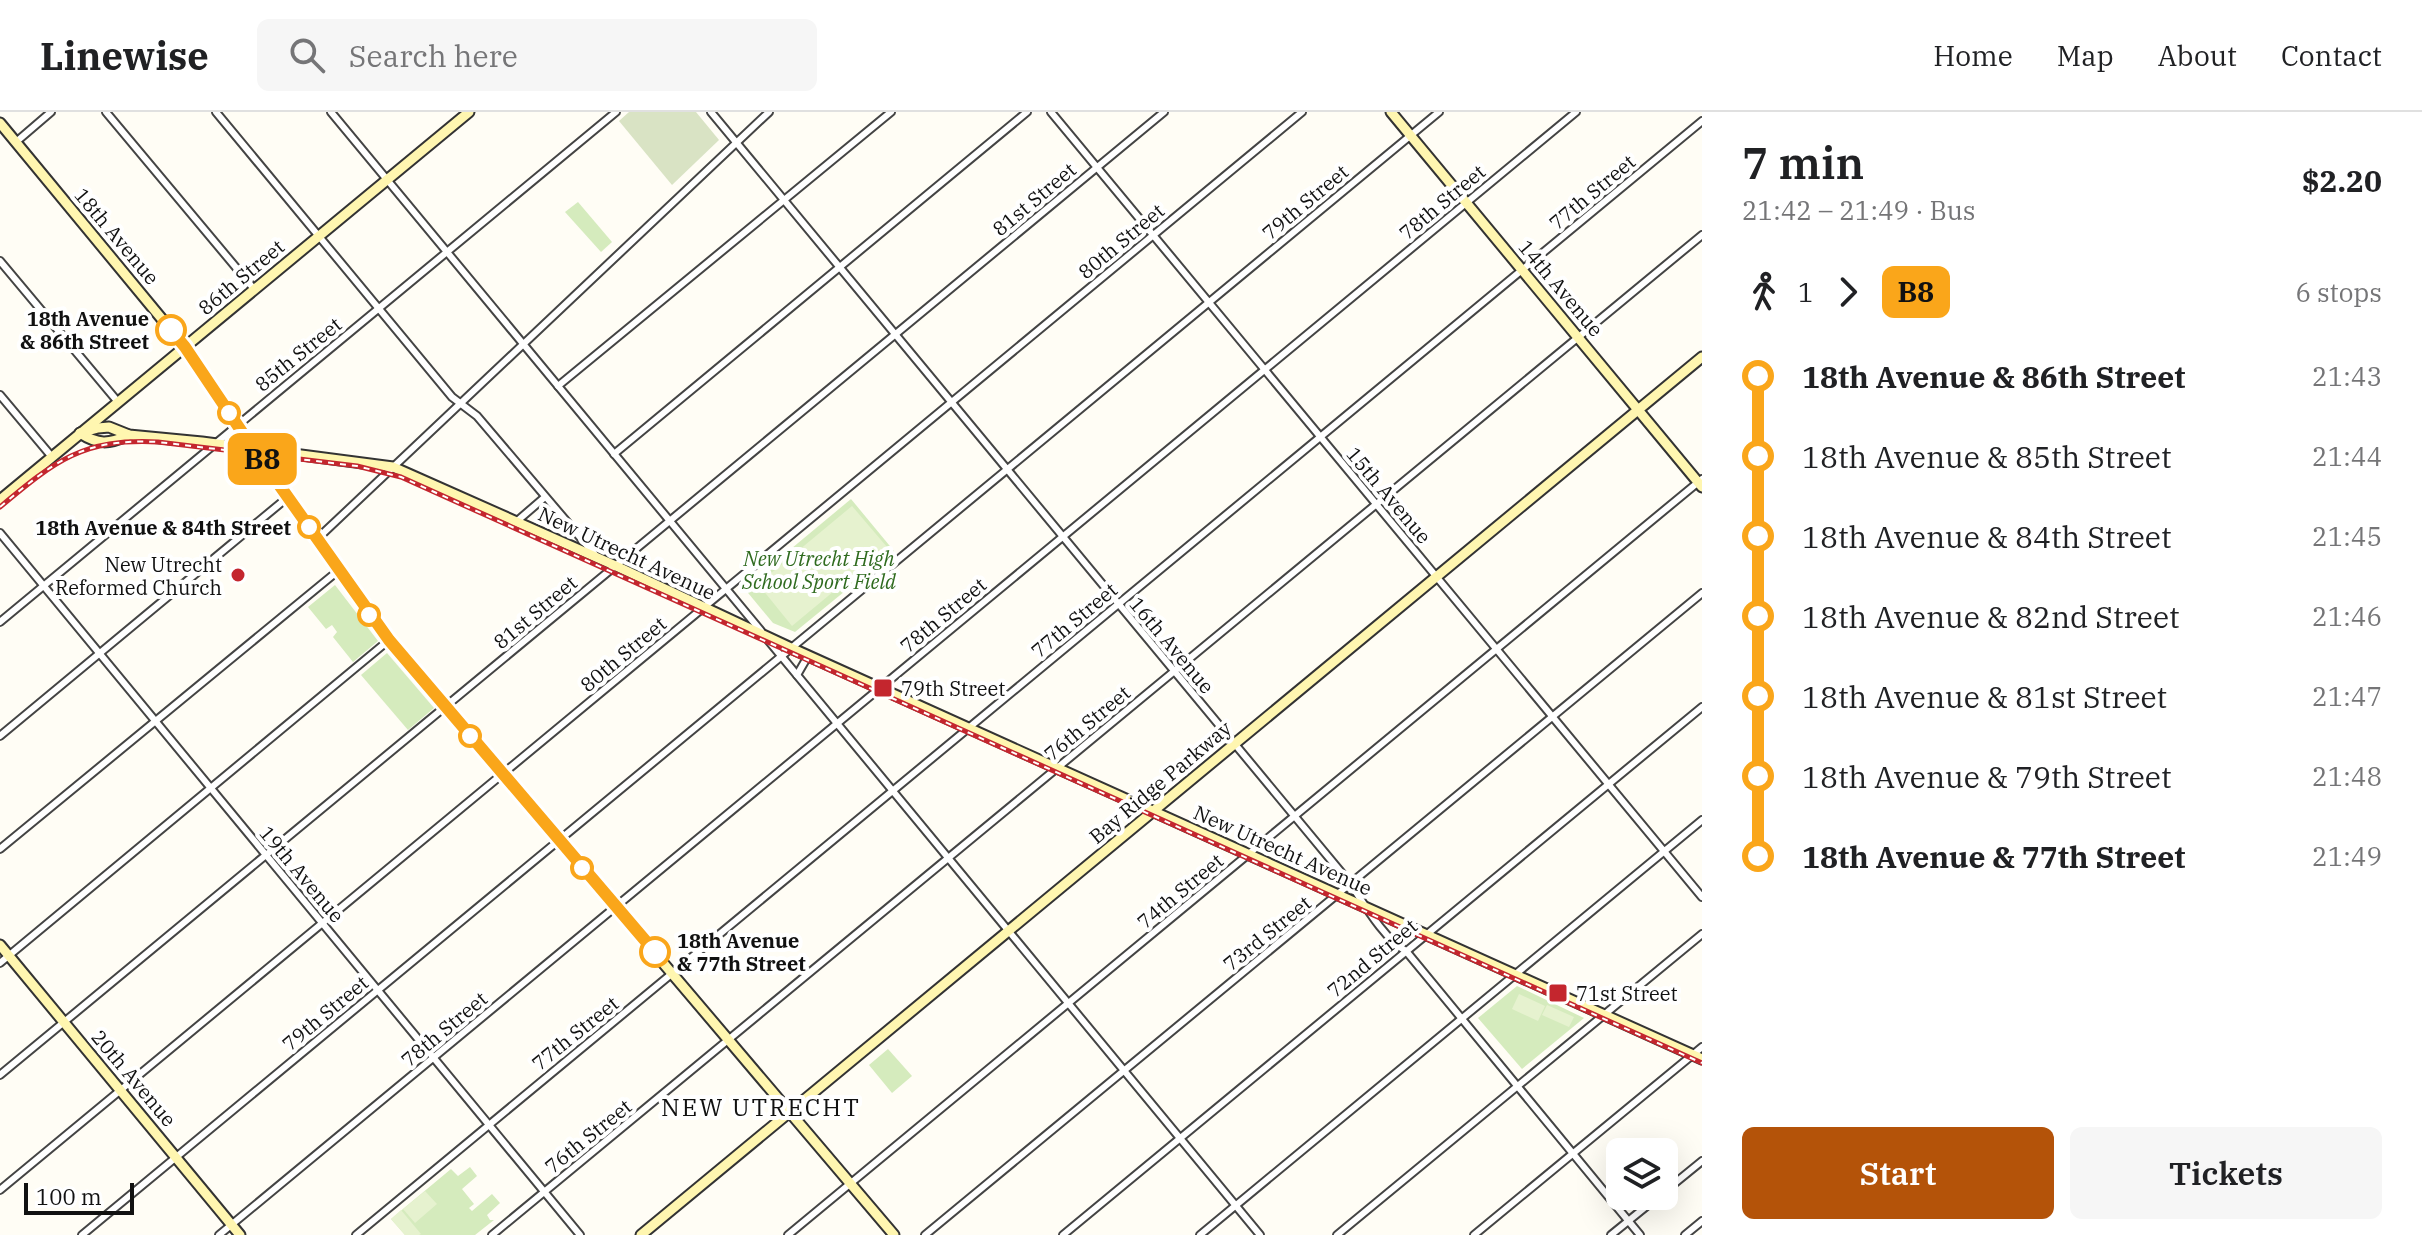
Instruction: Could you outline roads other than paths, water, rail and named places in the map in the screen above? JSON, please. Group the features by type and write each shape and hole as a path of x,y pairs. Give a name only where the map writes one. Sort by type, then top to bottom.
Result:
{"street":[{"path":"16,142 51,112"},
{"path":"106,112 254,289"},
{"path":"216,112 452,397 477,416 597,557"},
{"path":"331,112 1260,1235"},
{"name":"85th Street","path":"0,622 616,112"},
{"name":"16th Avenue","path":"711,112 1640,1235"},
{"path":"317,539 769,112"},
{"path":"558,386 891,112"},
{"path":"614,454 1027,112"},
{"name":"15th Avenue","path":"1051,112 1702,897"},
{"name":"81st Street","path":"0,1075 1164,112"},
{"name":"80th Street","path":"0,1190 1302,112"},
{"name":"14th Avenue","path":"1391,112 1701,483"},
{"name":"79th Street","path":"82,1235 1439,112"},
{"name":"78th Street","path":"219,1235 1576,112"},
{"name":"86th Street","path":"0,500 463,114"},
{"name":"77th Street","path":"356,1235 1702,121"},
{"name":"18th Avenue","path":"0,123 185,347 389,640 894,1235"},
{"name":"76th Street","path":"492,1235 1702,235"},
{"path":"0,261 118,402"},
{"name":"Bay Ridge Parkway","path":"641,1235 1702,357"},
{"path":"0,395 52,457"},
{"name":"New Utrecht Avenue","path":"80,433 92,441 106,442 129,435 393,467 1697,1057"},
{"name":"74th Street","path":"788,1235 1701,483"},
{"path":"0,736 288,497"},
{"path":"516,522 545,497"},
{"name":"19th Avenue","path":"0,533 580,1235"},
{"path":"0,849 339,570"},
{"name":"73rd Street","path":"925,1235 1702,593"},
{"path":"0,963 389,640"},
{"path":"797,675 808,656"},
{"name":"72nd Street","path":"1063,1235 1702,707"},
{"path":"1200,1235 1702,820"},
{"path":"1337,1235 1702,934"},
{"name":"20th Avenue","path":"0,945 240,1235"},
{"path":"1474,1235 1697,1057 1702,1047"},
{"path":"1678,1181 1702,1161"},
{"path":"1611,1235 1642,1210"},
{"path":"1685,1235 1702,1221"}],"railway":[{"path":"0,507 37,477 72,456 109,444 132,442 158,442 357,466 401,477 1702,1063"}],"place":[{"name":"18th Avenue & 86th Street","path":"171,330"},
{"name":"18th Avenue & 84th Street","path":"309,527"},
{"name":"New Utrecht Reformed Church","path":"238,575"},
{"name":"79th Street","path":"883,688"},
{"name":"18th Avenue & 77th Street","path":"655,952"},
{"name":"71st Street","path":"1558,993"}],"district":[{"name":"NEW UTRECHT","path":"761,1107"}],"park label":[{"name":"New Utrecht High School Sport Field","path":"819,570"}]}
